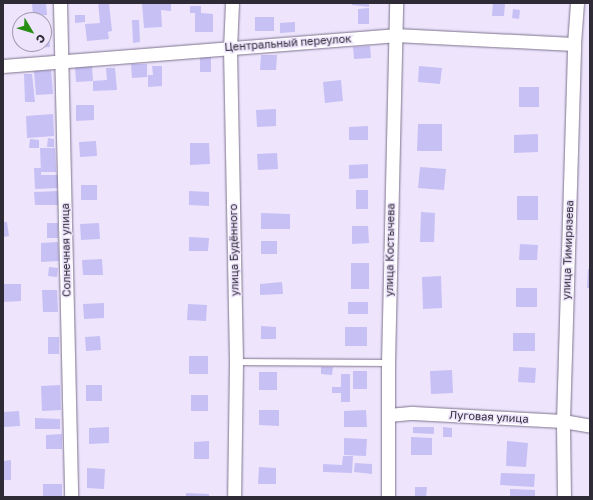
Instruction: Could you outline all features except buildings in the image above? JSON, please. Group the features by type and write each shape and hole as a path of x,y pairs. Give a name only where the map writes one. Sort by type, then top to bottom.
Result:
{"street":[{"name":"Солнечная улица","path":"60,3 63,61 71,497"},
{"name":"улица Будённого","path":"232,3 230,48 236,362 234,497"},
{"name":"улица Костычева","path":"388,497 388,363 396,3"},
{"name":"улица Тимирязева","path":"564,497 563,421 574,44 577,3"},
{"name":"Центральный переулок","path":"3,66 395,35 574,44"},
{"name":"Луговая улица","path":"388,415 413,413 563,421 590,426"}],"lane":[{"path":"236,362 388,363"}]}
